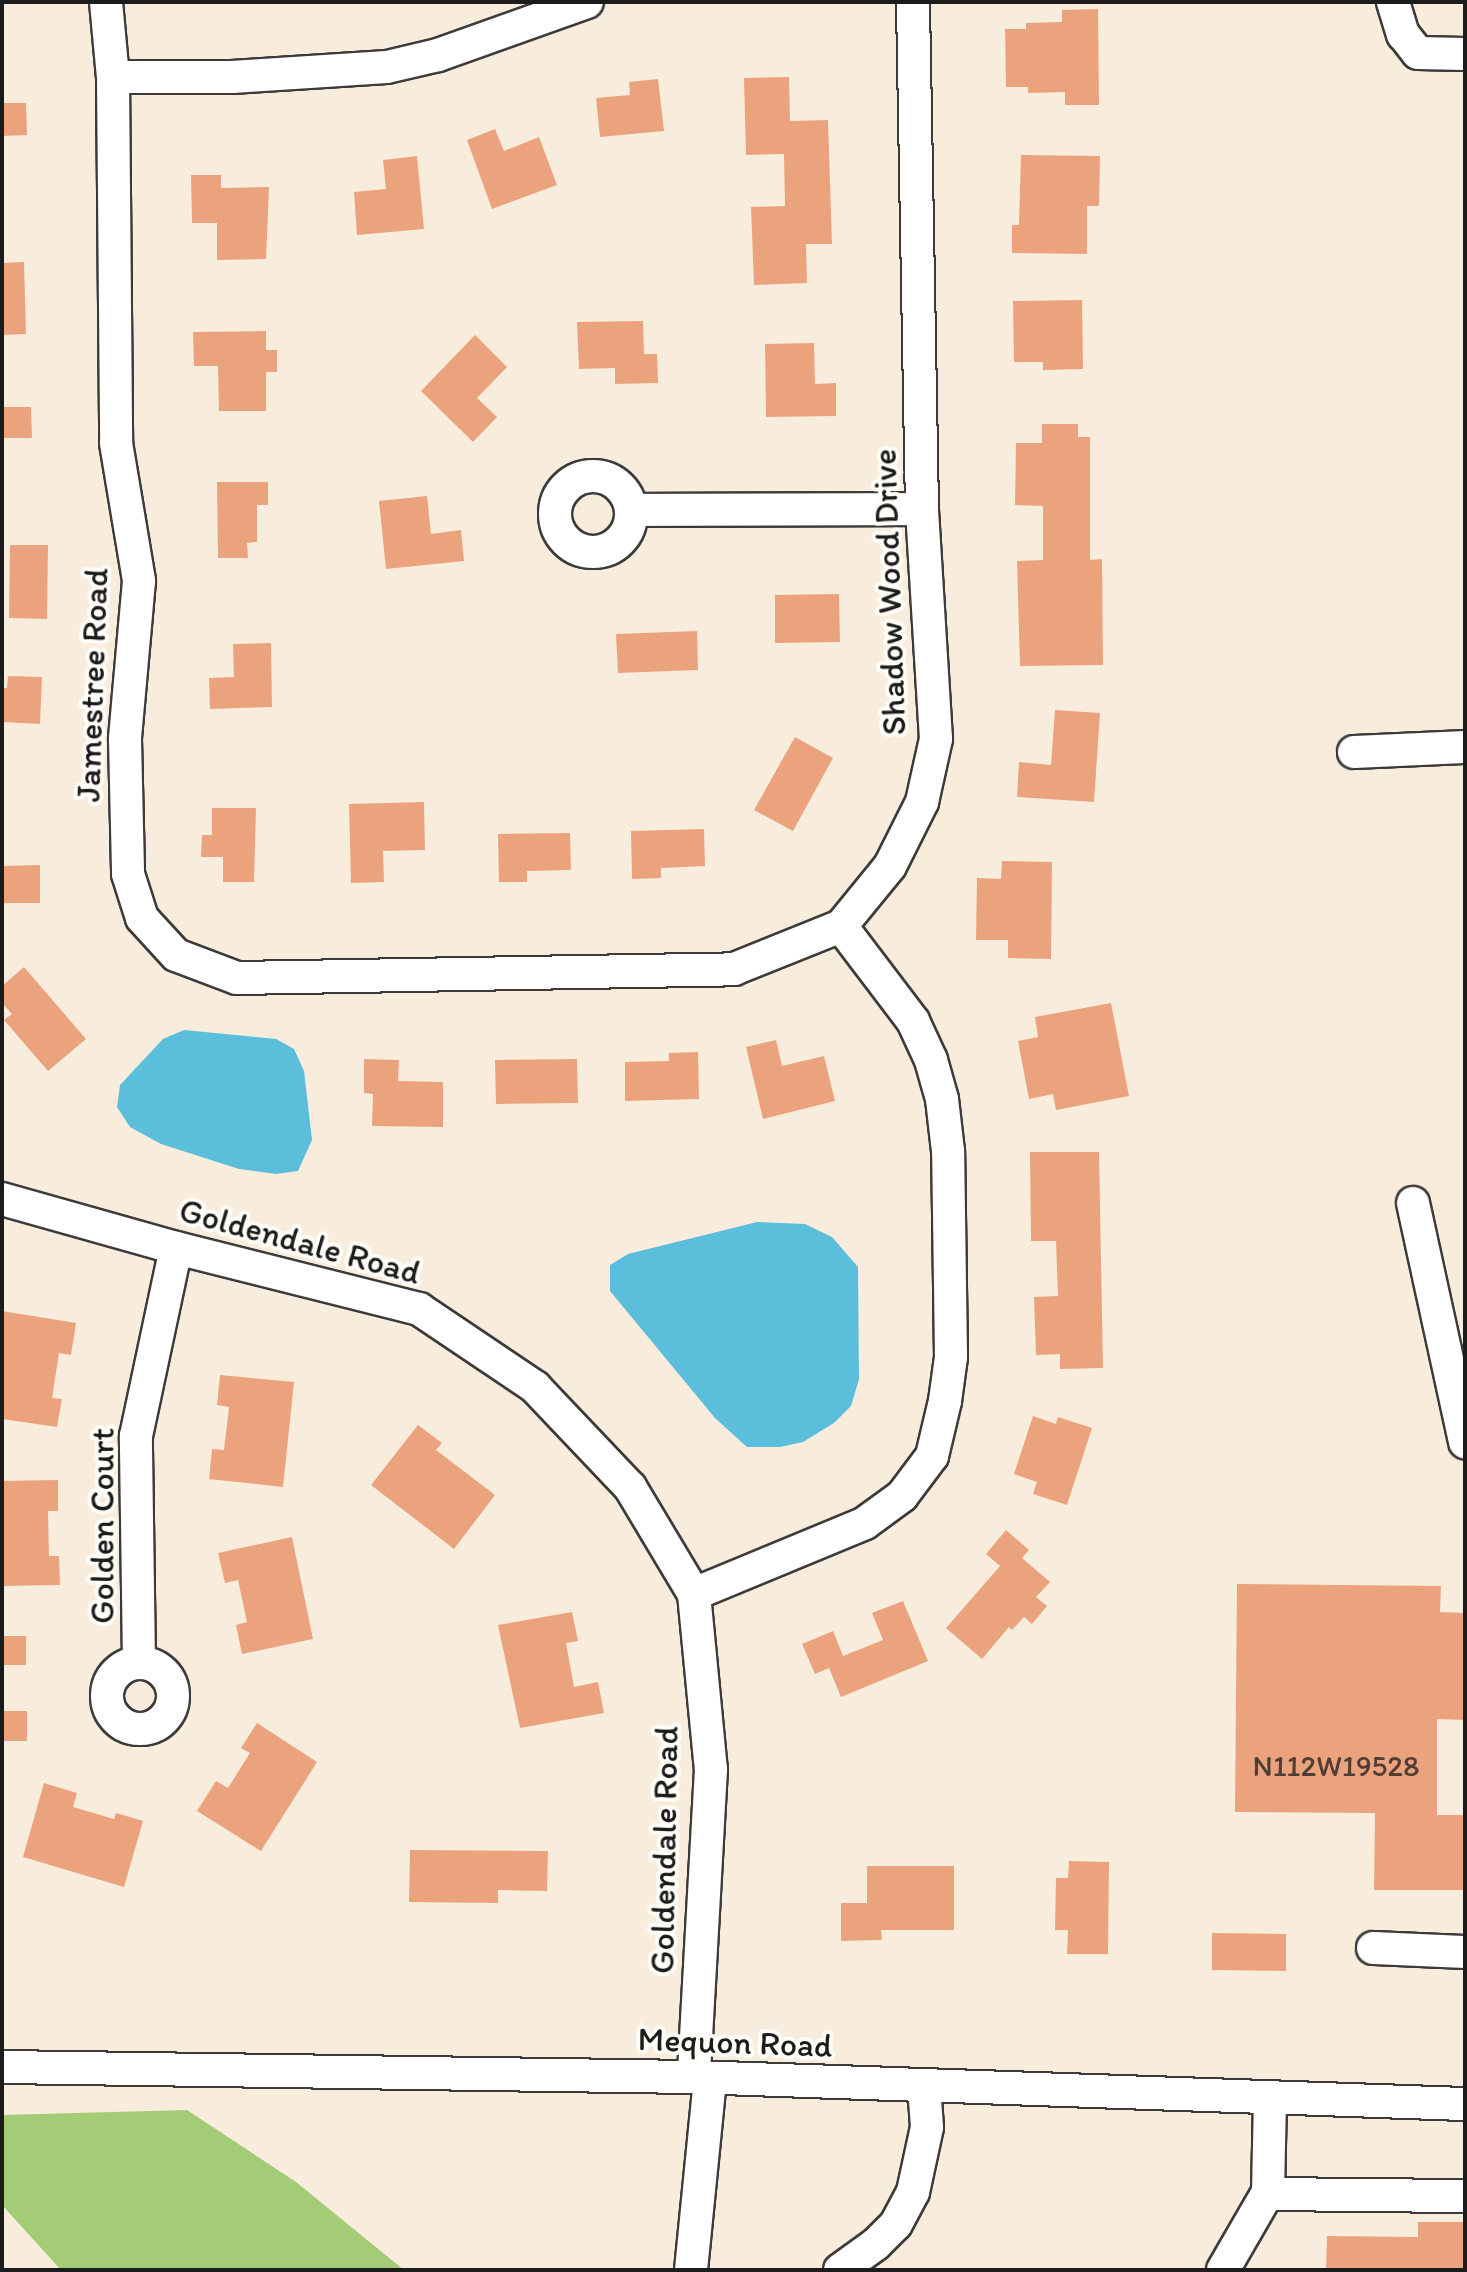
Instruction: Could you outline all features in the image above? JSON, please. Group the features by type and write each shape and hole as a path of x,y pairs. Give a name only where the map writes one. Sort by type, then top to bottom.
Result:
{"street":[{"name":"Jamestree Road","path":"106,2 113,77 116,443 139,581 125,739 128,874 142,918 176,955 237,978 526,975"},
{"path":"113,77 232,77 387,67 438,55 587,2"},
{"name":"Shadow Wood Drive","path":"526,975 734,969 841,926 890,866 922,802 936,739 922,509 913,2"},
{"path":"1393,2 1403,34 1418,53 1465,54"},
{"path":"631,510 922,509"},
{"path":"1354,752 1465,747"},
{"path":"694,1594 865,1523 902,1496 932,1456 945,1401 951,1357 948,1151 942,1099 931,1060 913,1021 841,926"},
{"name":"Goldendale Road","path":"2,1199 176,1248 419,1309 535,1387 630,1487 694,1594 711,1769 702,2078 691,2270"},
{"path":"1413,1203 1465,1442"},
{"name":"Golden Court","path":"139,1663 136,1436 176,1248"},
{"path":"1373,1948 1465,1952"},
{"name":"Mequon Road","path":"2,2067 702,2078 1465,2104"},
{"path":"840,2270 876,2244 896,2224 913,2192 927,2127 924,2086"},
{"path":"1223,2270 1268,2192 1270,2098"},
{"path":"1268,2192 1465,2196"}],"green space":[{"path":"187,2110 296,2182 404,2270 61,2270 2,2205 2,2115"}],"water":[{"path":"184,1030 276,1039 294,1049 304,1071 312,1140 298,1171 276,1174 239,1169 161,1144 130,1127 117,1107 120,1085 163,1039"},
{"path":"757,1222 805,1224 832,1237 858,1267 859,1379 851,1406 834,1423 803,1442 780,1447 747,1447 715,1418 610,1291 610,1265 628,1254"}],"building":[{"path":"1098,9 1099,105 1065,105 1065,92 1028,93 1028,87 1006,87 1005,29 1026,29 1026,23 1062,22 1062,10"},
{"path":"789,77 790,121 828,120 832,244 806,244 807,283 754,285 751,207 785,206 784,154 746,155 744,78"},
{"path":"658,79 664,131 600,137 596,98 630,95 629,82"},
{"path":"2,103 26,103 27,135 2,136"},
{"path":"495,129 504,151 539,137 557,185 492,209 467,140"},
{"path":"1021,155 1100,156 1099,206 1087,206 1087,254 1012,253 1012,225 1019,225"},
{"path":"417,156 424,229 357,235 354,192 386,189 383,160"},
{"path":"191,175 221,175 221,188 269,187 266,259 217,260 217,223 192,223"},
{"path":"24,262 26,334 2,335 2,263"},
{"path":"1082,300 1083,369 1043,370 1043,362 1014,362 1013,301"},
{"path":"643,321 644,354 657,354 658,383 615,384 615,368 579,369 577,322"},
{"path":"266,331 266,350 277,350 277,372 266,372 266,411 219,411 218,366 194,366 193,332"},
{"path":"475,335 507,367 477,398 497,417 473,442 421,391"},
{"path":"814,343 815,384 836,383 836,416 766,417 765,344"},
{"path":"2,407 31,407 32,438 2,438"},
{"path":"1042,424 1078,424 1078,437 1090,437 1090,560 1102,559 1103,665 1020,666 1017,561 1043,560 1043,506 1015,505 1016,443 1042,443"},
{"path":"217,482 268,482 268,505 257,505 257,542 247,543 248,558 218,558"},
{"path":"427,496 431,534 461,530 464,561 386,569 379,501"},
{"path":"10,545 48,545 47,619 9,618"},
{"path":"839,594 840,642 775,643 775,595"},
{"path":"697,631 698,670 618,673 616,634"},
{"path":"271,643 272,707 210,709 209,678 234,677 233,644"},
{"path":"8,676 42,677 40,724 2,722 2,688 7,688"},
{"path":"1055,710 1100,713 1094,802 1017,797 1019,762 1051,765"},
{"path":"795,737 833,758 793,831 754,810"},
{"path":"424,802 425,850 383,851 384,882 351,883 349,804"},
{"path":"212,808 256,808 254,882 223,882 223,857 201,857 202,835 212,835"},
{"path":"704,829 705,866 661,868 661,878 632,879 631,831"},
{"path":"570,833 571,870 527,871 527,882 499,882 498,834"},
{"path":"1002,861 1052,862 1051,959 1008,958 1008,940 976,940 977,878 1001,879"},
{"path":"40,865 40,903 2,903 2,866"},
{"path":"24,967 86,1039 48,1071 4,1020 12,1014 2,1003 2,986"},
{"path":"1111,1003 1129,1096 1056,1110 1053,1094 1029,1099 1018,1041 1038,1037 1035,1017"},
{"path":"776,1040 782,1066 824,1056 835,1101 763,1119 746,1047"},
{"path":"698,1052 699,1099 625,1101 625,1062 669,1061 669,1053"},
{"path":"364,1059 399,1060 398,1081 443,1082 443,1127 372,1126 373,1094 364,1093"},
{"path":"577,1059 578,1103 496,1104 495,1060"},
{"path":"1030,1152 1099,1152 1103,1368 1060,1369 1060,1354 1036,1355 1034,1297 1058,1296 1056,1241 1031,1241"},
{"path":"2,1311 76,1323 71,1355 59,1353 52,1398 62,1399 57,1427 2,1419"},
{"path":"220,1375 294,1382 283,1487 209,1479 212,1449 224,1450 229,1407 217,1405"},
{"path":"1033,1416 1056,1424 1058,1417 1092,1428 1067,1505 1033,1494 1037,1482 1014,1474"},
{"path":"418,1425 442,1443 436,1450 495,1495 454,1549 371,1485"},
{"path":"58,1480 58,1511 48,1511 49,1556 59,1556 60,1585 2,1586 2,1481"},
{"path":"1006,1530 1029,1550 1022,1558 1050,1582 1036,1597 1047,1606 1032,1624 1024,1617 1012,1630 1009,1627 982,1659 946,1628 1000,1566 986,1554"},
{"path":"292,1537 313,1639 242,1654 236,1625 247,1622 238,1580 225,1583 218,1553"},
{"path":"1237,1584 1441,1586 1440,1612 1465,1613 1465,1720 1437,1719 1437,1815 1465,1815 1465,1890 1374,1890 1375,1813 1235,1812"},
{"path":"903,1601 928,1661 841,1697 829,1668 815,1674 802,1644 833,1631 843,1656 883,1640 872,1613"},
{"path":"572,1612 578,1641 566,1643 574,1687 598,1682 604,1713 520,1728 498,1625"},
{"path":"2,1636 26,1636 26,1665 2,1665"},
{"path":"2,1711 27,1711 27,1741 2,1741"},
{"path":"257,1723 317,1762 261,1851 197,1811 216,1781 228,1788 250,1753 241,1748"},
{"path":"44,1783 77,1793 73,1807 114,1819 116,1813 143,1821 124,1887 23,1857"},
{"path":"410,1850 548,1851 547,1891 498,1890 498,1903 409,1902"},
{"path":"1069,1861 1109,1862 1108,1954 1067,1954 1068,1930 1055,1930 1056,1878 1068,1878"},
{"path":"867,1866 954,1866 954,1930 881,1930 882,1940 841,1941 841,1903 867,1903"},
{"path":"1212,1933 1286,1934 1286,1971 1212,1970"},
{"path":"1418,2222 1465,2222 1465,2270 1326,2270 1327,2236 1418,2237"}]}
